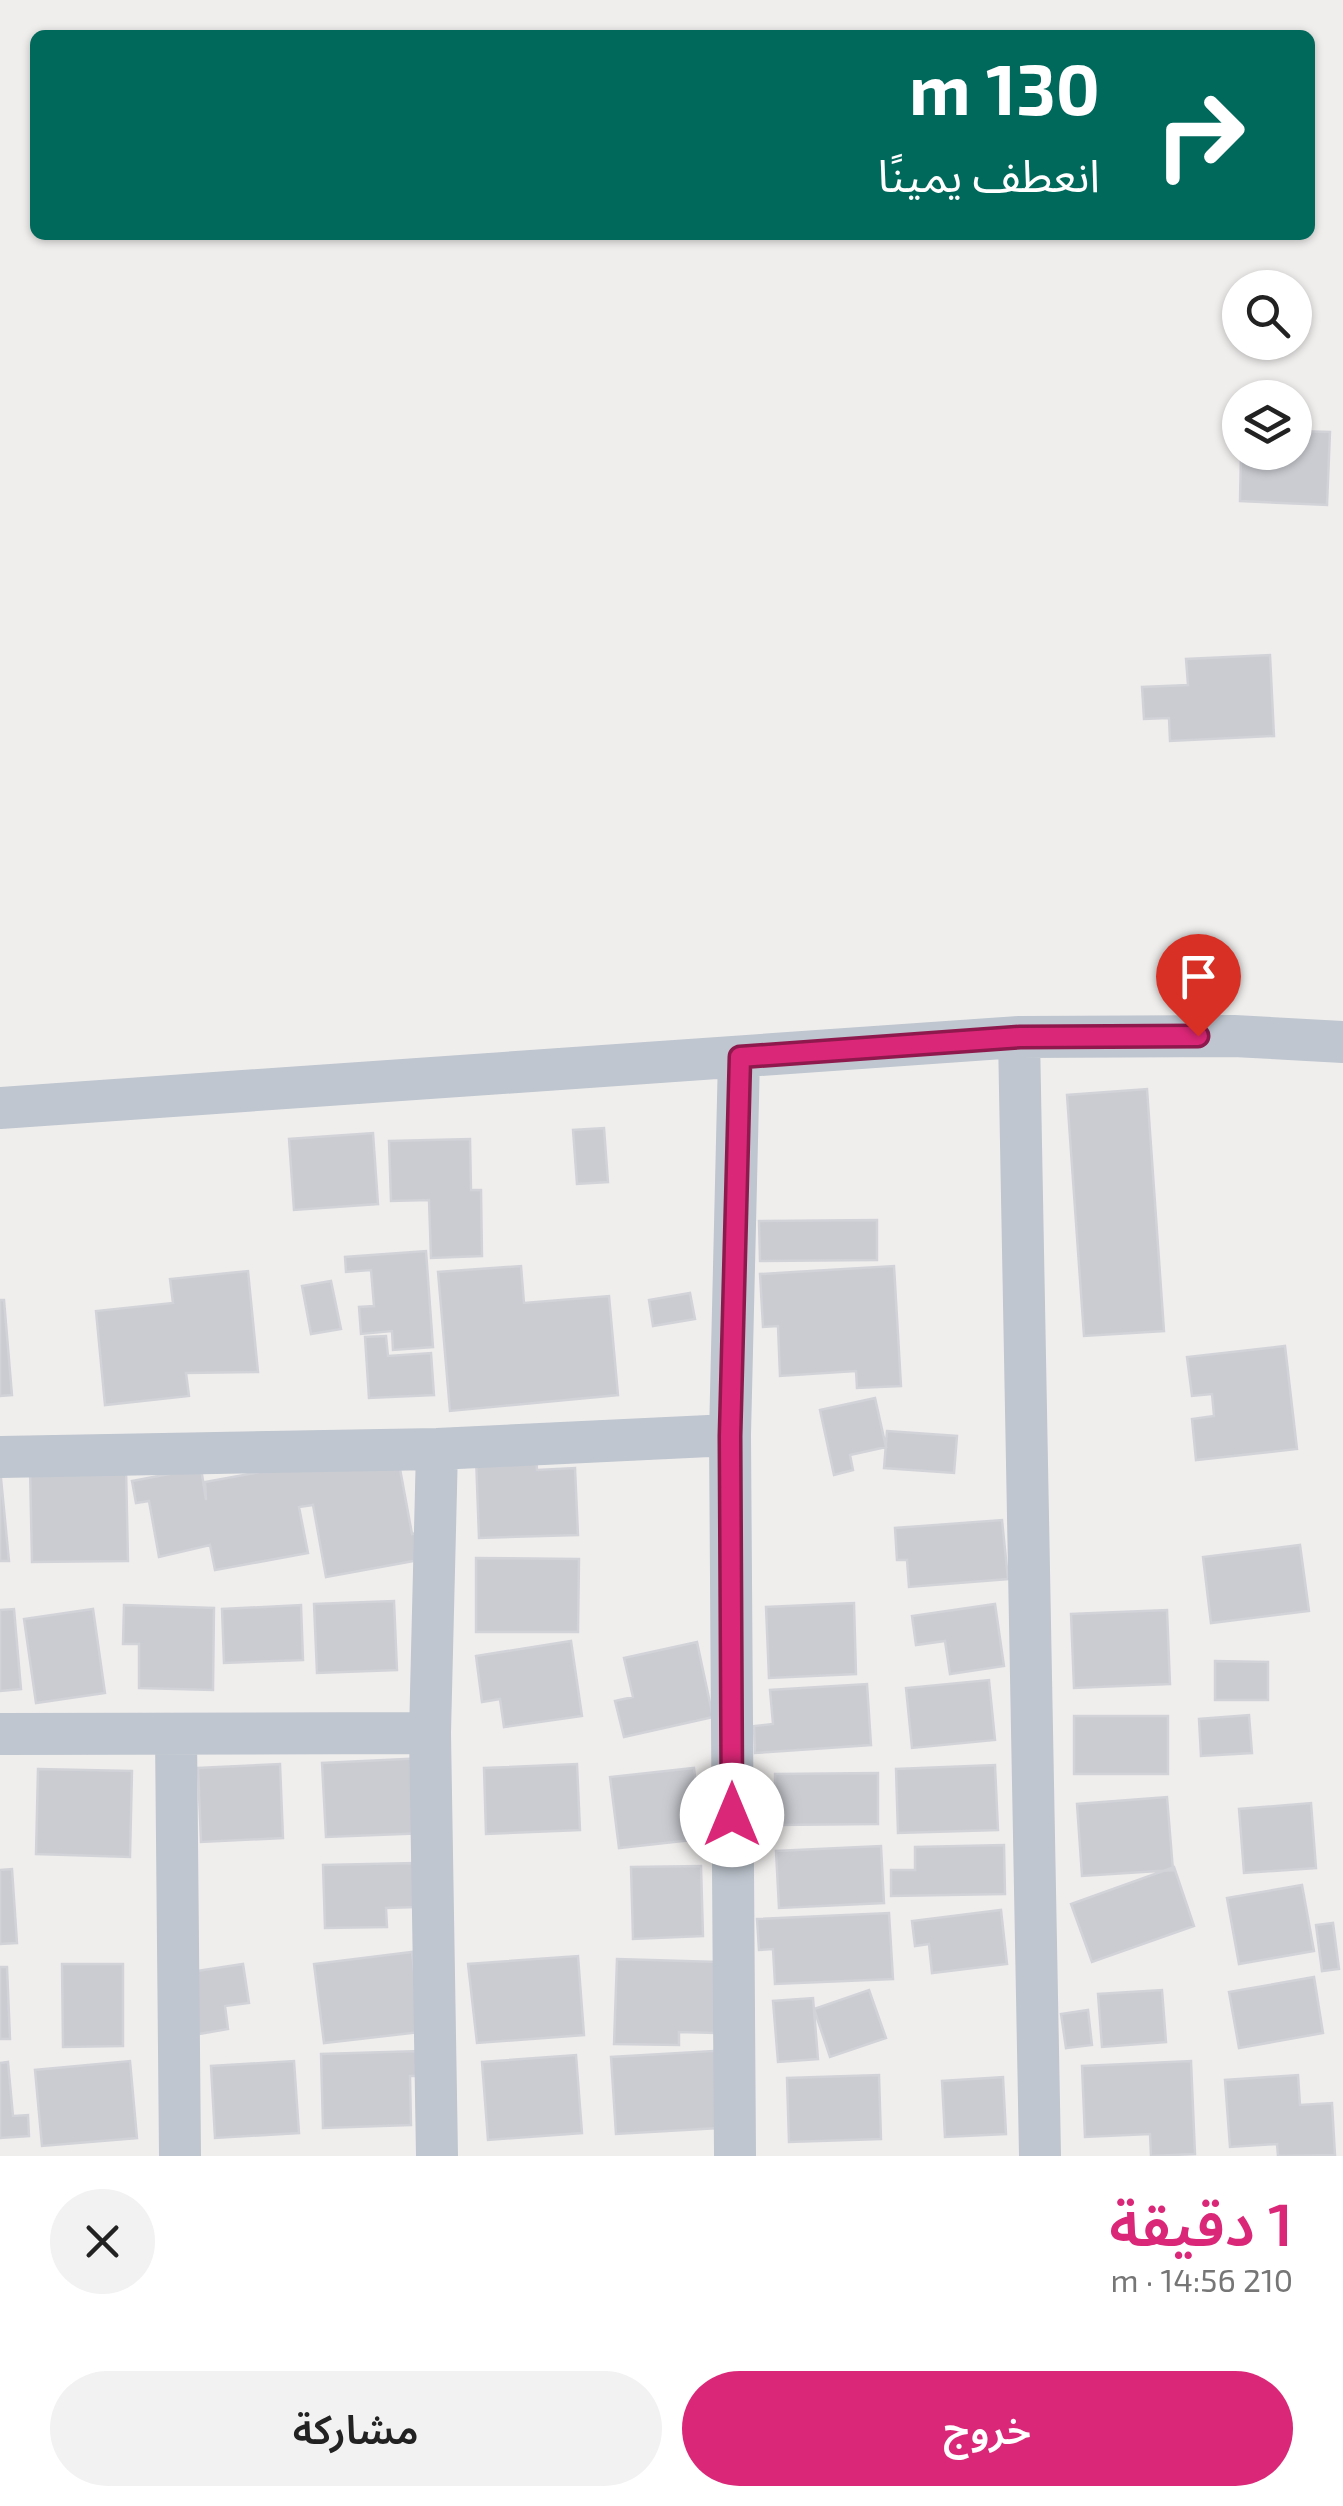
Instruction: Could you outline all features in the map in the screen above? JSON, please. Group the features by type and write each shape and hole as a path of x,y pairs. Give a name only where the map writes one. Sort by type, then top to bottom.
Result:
{"street":[{"path":"0,1108 1020,1037 1234,1036 1343,1042"},
{"path":"1020,1037 1040,2156"},
{"path":"735,2156 730,1436 740,1057"},
{"path":"0,1457 437,1449 730,1436"},
{"path":"437,1449 430,1734 437,2156"},
{"path":"0,1734 430,1734"},
{"path":"176,1734 180,2156"}],"building":[{"path":"1312,431 1330,432 1327,505 1240,501 1241,470 1312,470"},
{"path":"1270,655 1274,736 1170,741 1169,718 1144,719 1142,687 1188,685 1186,659"},
{"path":"1147,1089 1164,1331 1084,1336 1067,1095"},
{"path":"604,1128 608,1182 577,1184 573,1130"},
{"path":"373,1133 378,1204 294,1210 289,1139"},
{"path":"470,1139 471,1190 481,1190 482,1256 431,1258 429,1200 391,1201 389,1141"},
{"path":"877,1220 877,1260 760,1261 759,1221"},
{"path":"426,1251 433,1347 393,1350 392,1331 361,1334 359,1307 374,1306 371,1270 346,1272 345,1257"},
{"path":"521,1266 524,1303 609,1296 618,1395 450,1411 438,1272"},
{"path":"894,1266 901,1386 857,1388 856,1371 780,1376 778,1326 763,1327 760,1274"},
{"path":"248,1271 258,1372 186,1373 189,1396 105,1405 96,1311 173,1303 170,1279"},
{"path":"331,1281 341,1329 311,1334 302,1286"},
{"path":"690,1293 695,1319 653,1326 649,1300"},
{"path":"0,1300 4,1300 12,1395 0,1396"},
{"path":"386,1336 388,1356 431,1353 434,1395 369,1398 365,1337"},
{"path":"1285,1346 1297,1449 1196,1460 1192,1419 1214,1416 1212,1394 1192,1396 1187,1357"},
{"path":"875,1398 886,1447 850,1455 853,1470 834,1475 820,1410"},
{"path":"887,1431 957,1436 954,1473 884,1468"},
{"path":"396,1447 412,1534 425,1531 430,1558 326,1577 313,1505 299,1507 308,1553 215,1570 210,1545 159,1557 149,1501 136,1503 132,1481 201,1468 206,1500 205,1482"},
{"path":"536,1455 537,1470 575,1468 578,1535 479,1538 476,1457"},
{"path":"126,1467 128,1561 32,1562 30,1468"},
{"path":"0,1468 9,1561 0,1561"},
{"path":"1002,1520 1008,1579 909,1587 907,1560 897,1560 895,1528"},
{"path":"1300,1545 1309,1611 1211,1623 1203,1557"},
{"path":"476,1558 579,1559 578,1632 476,1632"},
{"path":"394,1601 397,1670 317,1673 314,1604"},
{"path":"854,1603 856,1674 769,1678 766,1607"},
{"path":"995,1604 1004,1666 950,1674 945,1641 916,1645 912,1616"},
{"path":"124,1605 214,1608 213,1690 139,1688 139,1644 123,1644"},
{"path":"301,1605 303,1660 224,1663 222,1609"},
{"path":"14,1609 21,1689 0,1691 0,1610"},
{"path":"93,1609 105,1693 36,1703 24,1619"},
{"path":"1167,1610 1170,1684 1074,1688 1071,1614"},
{"path":"571,1641 582,1716 504,1727 500,1699 482,1702 476,1656"},
{"path":"697,1642 713,1717 624,1737 615,1701 633,1697 624,1658"},
{"path":"1215,1661 1268,1662 1268,1700 1215,1700"},
{"path":"989,1680 995,1740 912,1748 906,1688"},
{"path":"867,1684 871,1745 755,1753 754,1726 773,1724 770,1690"},
{"path":"1249,1715 1252,1753 1201,1756 1199,1719"},
{"path":"1074,1716 1168,1716 1168,1774 1074,1774"},
{"path":"425,1758 428,1833 326,1837 322,1763"},
{"path":"280,1764 283,1838 201,1842 198,1768"},
{"path":"577,1764 580,1830 486,1834 484,1768"},
{"path":"995,1765 998,1830 898,1833 896,1769"},
{"path":"694,1768 702,1839 619,1848 610,1777"},
{"path":"38,1769 132,1771 130,1857 36,1854"},
{"path":"878,1773 878,1824 775,1825 775,1774"},
{"path":"1167,1797 1173,1870 1082,1876 1077,1804"},
{"path":"1311,1803 1316,1868 1244,1873 1239,1809"},
{"path":"1004,1845 1005,1894 891,1896 891,1870 915,1870 915,1847"},
{"path":"881,1846 884,1903 779,1908 776,1851"},
{"path":"415,1863 416,1907 386,1908 387,1927 325,1928 323,1865"},
{"path":"701,1866 703,1936 633,1939 631,1867"},
{"path":"1174,1867 1194,1926 1092,1962 1071,1904"},
{"path":"12,1869 17,1943 0,1944 0,1870"},
{"path":"1302,1885 1314,1951 1239,1964 1227,1898"},
{"path":"1001,1910 1007,1964 932,1973 929,1944 915,1946 912,1921"},
{"path":"889,1913 893,1979 775,1984 773,1949 759,1950 757,1919"},
{"path":"1333,1923 1339,1969 1322,1971 1316,1925"},
{"path":"412,1952 421,2032 324,2043 314,1964"},
{"path":"578,1956 584,2035 477,2043 468,1964"},
{"path":"617,1959 718,1962 716,2033 679,2032 679,2045 614,2044"},
{"path":"62,1964 123,1964 123,2046 63,2047"},
{"path":"243,1964 249,2003 225,2006 228,2029 199,2034 190,1972"},
{"path":"0,1967 7,1967 10,2039 0,2039"},
{"path":"1314,1977 1323,2033 1239,2048 1229,1992"},
{"path":"869,1990 886,2038 830,2057 814,2009"},
{"path":"1162,1990 1166,2042 1102,2047 1098,1994"},
{"path":"813,1998 818,2059 778,2062 773,2001"},
{"path":"1088,2010 1092,2045 1066,2048 1061,2014"},
{"path":"730,2050 719,2128 616,2134 611,2057"},
{"path":"420,2051 421,2076 410,2076 411,2125 323,2128 321,2054"},
{"path":"576,2055 582,2133 488,2140 482,2062"},
{"path":"130,2061 137,2138 42,2146 35,2070"},
{"path":"294,2061 299,2133 215,2138 211,2066"},
{"path":"1191,2061 1195,2154 1151,2156 1150,2134 1085,2137 1082,2066"},
{"path":"8,2062 13,2116 28,2115 29,2136 0,2138 0,2063"},
{"path":"879,2075 881,2139 789,2142 787,2078"},
{"path":"1298,2075 1300,2105 1332,2103 1335,2155 1278,2156 1277,2144 1230,2147 1225,2080"},
{"path":"1003,2077 1006,2134 945,2137 942,2081"}],"route":[{"path":"732,1815 730,1436 740,1057 1020,1037 1198,1036"}]}
